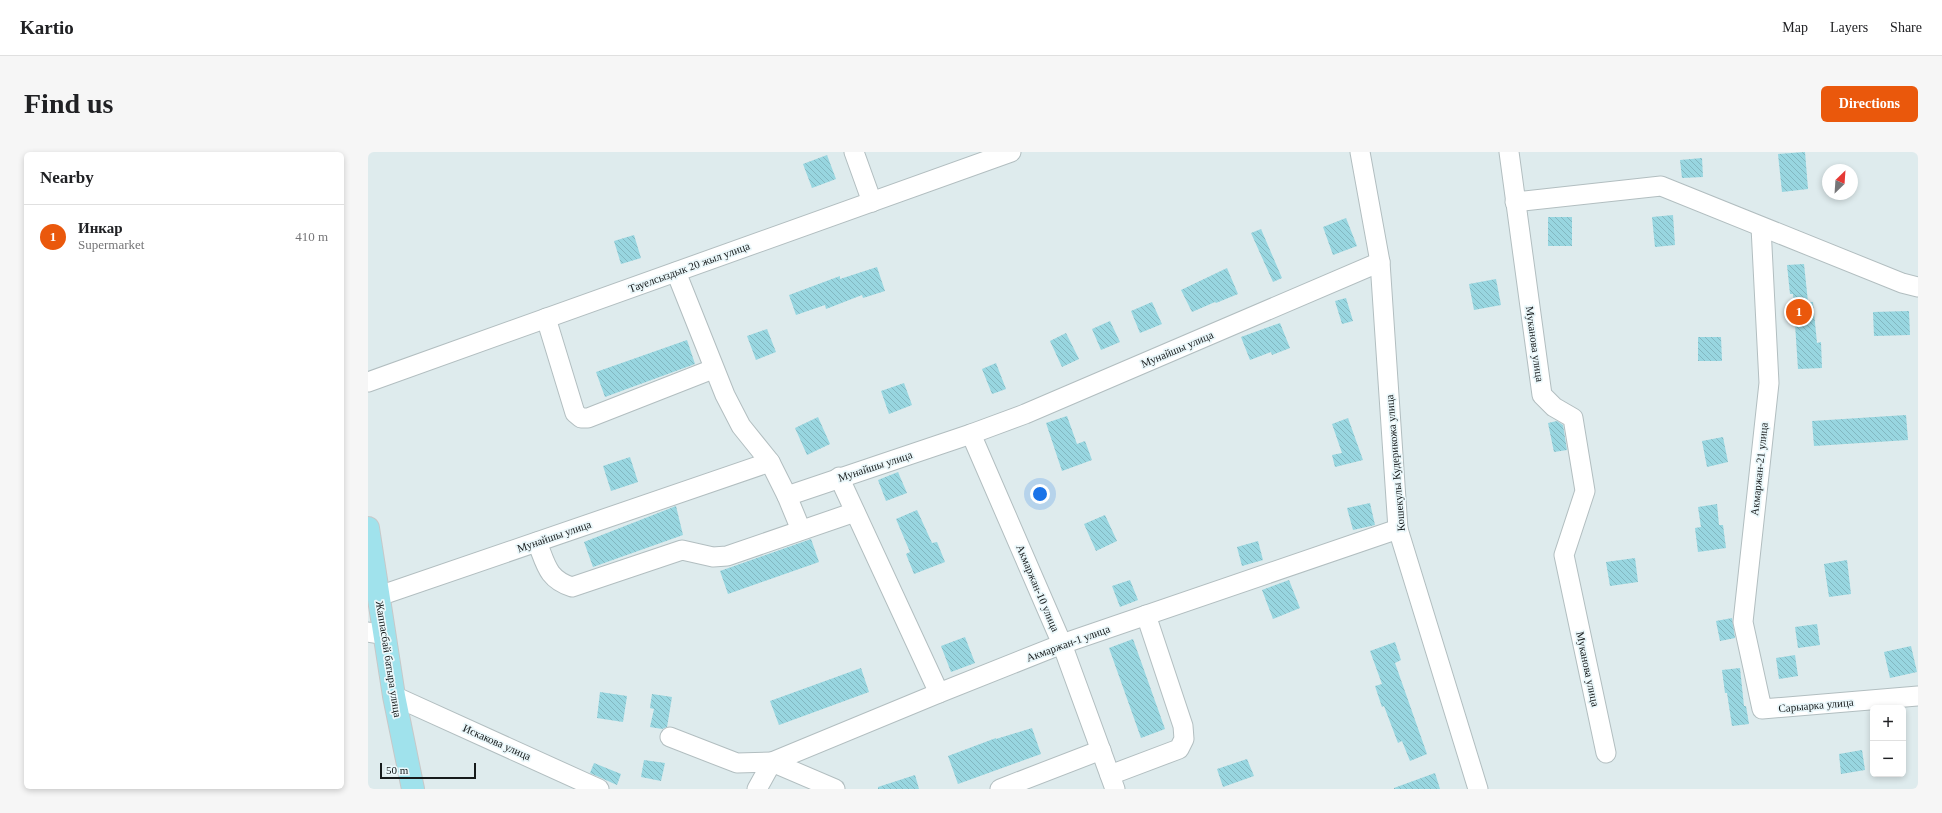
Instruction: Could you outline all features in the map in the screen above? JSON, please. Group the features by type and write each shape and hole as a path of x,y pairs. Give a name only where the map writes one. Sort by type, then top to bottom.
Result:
{"main road":[{"name":"Жаппасбай батыра улица","path":"368,528 379,596 376,634 394,696 413,789"}],"street":[{"path":"854,152 872,202"},
{"name":"Тауелсыздык 20 жыл улица","path":"368,382 1011,152"},
{"name":"Кошекулы Кудерикожа улица","path":"1360,152 1380,262 1398,529 1478,789"},
{"name":"Муканова улица","path":"1509,152 1542,395 1554,407 1573,418 1584,491 1564,555 1606,753"},
{"path":"1515,202 1661,186 1902,284 1918,287"},
{"name":"Акмаржан-21 улица","path":"1761,227 1769,383 1743,622 1762,709"},
{"name":"Мунайшы улица","path":"787,496 839,477 971,434 1025,414 1380,262"},
{"path":"676,272 713,369 741,426 770,462 802,530"},
{"path":"546,318 575,413 581,418 588,418 713,369"},
{"name":"Акмаржан-10 улица","path":"971,434 1062,644 1113,782"},
{"name":"Мунайшы улица","path":"379,596 770,462"},
{"path":"839,477 939,693"},
{"path":"537,542 551,576 560,583 572,587 682,550 714,558 728,556 855,512"},
{"name":"Акмаржан-1 улица","path":"772,762 1062,644 1398,529"},
{"path":"1113,782 1179,749 1184,739 1183,726 1146,615"},
{"name":"Искакова улица","path":"394,696 599,789"},
{"name":"Сарыарка улица","path":"1762,709 1918,696"},
{"path":"670,737 737,763 772,762 835,789"},
{"path":"1000,789 1101,750"},
{"path":"757,789 772,762"}],"building":[{"path":"1805,152 1808,189 1782,192 1778,154"},
{"path":"827,155 836,179 812,188 803,164"},
{"path":"1702,158 1703,177 1682,178 1680,160"},
{"path":"1673,215 1675,245 1655,247 1652,217"},
{"path":"1548,217 1572,217 1572,246 1548,246"},
{"path":"1346,218 1357,246 1333,255 1323,227"},
{"path":"1261,229 1282,278 1273,282 1251,233"},
{"path":"634,235 641,258 621,264 614,241"},
{"path":"1804,264 1808,302 1813,302 1817,343 1821,342 1822,368 1798,369 1793,294 1790,294 1787,265"},
{"path":"877,267 885,291 863,298 862,295 826,309 825,305 796,315 789,295 840,276 840,279"},
{"path":"1227,268 1238,294 1192,312 1181,290"},
{"path":"1496,279 1501,305 1474,310 1469,284"},
{"path":"1346,298 1353,321 1342,324 1335,301"},
{"path":"1152,302 1162,324 1140,333 1131,311"},
{"path":"1909,311 1910,335 1874,336 1873,312"},
{"path":"1110,321 1120,342 1101,350 1092,329"},
{"path":"1280,323 1290,348 1272,355 1271,352 1250,360 1241,337"},
{"path":"767,329 776,352 756,360 747,336"},
{"path":"1066,333 1079,359 1062,367 1050,341"},
{"path":"1698,337 1721,337 1722,361 1698,361"},
{"path":"687,340 695,364 605,397 596,372"},
{"path":"996,363 1006,389 992,394 982,369"},
{"path":"904,383 912,405 889,414 881,391"},
{"path":"1906,415 1908,440 1814,446 1812,421"},
{"path":"1067,416 1077,444 1085,441 1092,460 1062,471 1046,423"},
{"path":"818,417 830,444 807,455 795,428"},
{"path":"1348,418 1363,460 1335,467 1332,455 1342,453 1332,424"},
{"path":"1557,421 1563,425 1567,450 1554,452 1548,423"},
{"path":"1723,437 1728,462 1707,467 1702,441"},
{"path":"630,457 638,482 611,491 603,466"},
{"path":"898,472 907,493 886,501 878,480"},
{"path":"1370,503 1375,525 1353,530 1347,508"},
{"path":"1717,504 1719,525 1723,525 1726,548 1698,552 1695,528 1701,527 1698,507"},
{"path":"676,506 683,535 593,567 584,542"},
{"path":"917,510 932,543 937,542 945,562 914,574 906,554 910,552 896,519"},
{"path":"1105,515 1117,541 1096,551 1084,524"},
{"path":"811,539 819,562 728,594 720,571"},
{"path":"1258,541 1263,560 1242,566 1237,547"},
{"path":"1635,558 1638,582 1610,586 1606,562"},
{"path":"1847,560 1851,594 1829,597 1824,564"},
{"path":"1130,580 1138,600 1120,607 1112,586"},
{"path":"1289,580 1300,608 1273,619 1262,590"},
{"path":"1732,618 1735,638 1720,641 1716,621"},
{"path":"1817,624 1820,645 1798,648 1795,627"},
{"path":"965,637 975,663 951,672 941,646"},
{"path":"1133,639 1165,729 1141,738 1109,648"},
{"path":"1395,642 1401,660 1395,663 1427,754 1410,761 1402,741 1398,743 1384,706 1382,707 1375,686 1382,684 1370,651"},
{"path":"1911,646 1917,672 1890,678 1884,652"},
{"path":"1795,655 1798,676 1779,679 1776,658"},
{"path":"861,668 869,692 779,725 770,701"},
{"path":"1740,668 1744,706 1746,706 1749,724 1732,726 1722,670"},
{"path":"600,692 627,696 623,722 597,718"},
{"path":"652,694 672,697 667,727 662,729 650,727 654,709 650,708"},
{"path":"1032,728 1041,754 958,784 948,756 996,738"},
{"path":"1862,750 1865,770 1841,774 1839,754"},
{"path":"1247,759 1254,776 1223,787 1217,769"},
{"path":"644,760 665,763 661,781 641,777"},
{"path":"594,763 621,774 617,785 590,773"},
{"path":"1435,773 1440,789 1394,789 1394,788"},
{"path":"915,775 919,789 878,789 878,787"}],"place":[{"name":"Инкар","path":"1799,312"}]}
